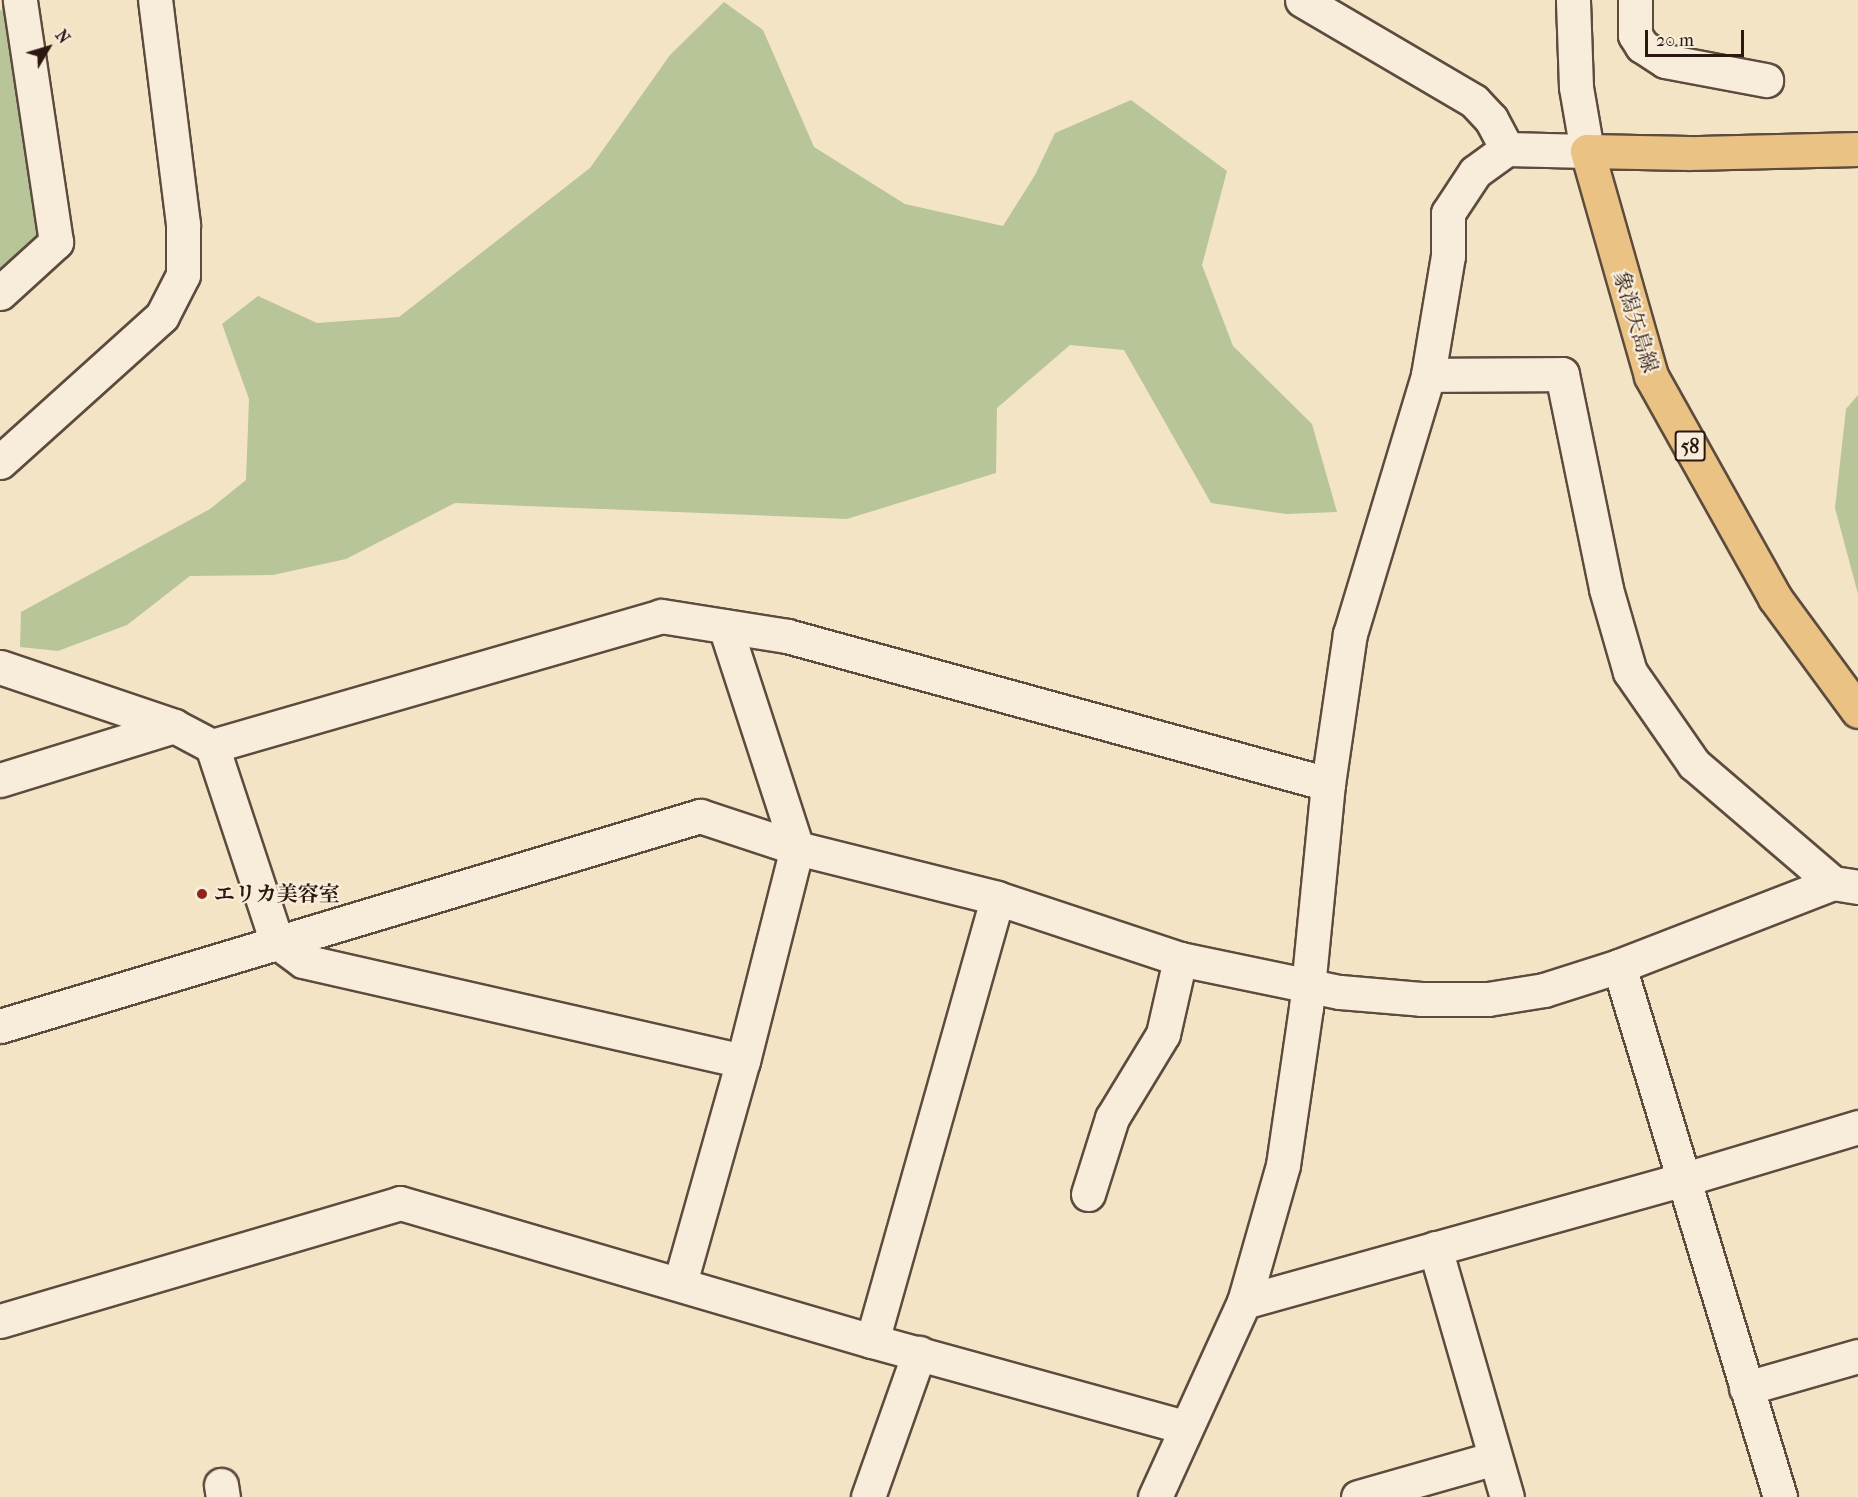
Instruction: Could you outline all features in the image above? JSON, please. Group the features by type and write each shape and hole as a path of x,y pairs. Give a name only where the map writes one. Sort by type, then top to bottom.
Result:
{"main road":[{"path":"1587,151 1689,153 1858,149"},
{"name":"象潟矢島線","path":"1587,151 1651,375 1774,598 1858,711"}],"street":[{"path":"0,293 56,242 20,0"},
{"path":"0,462 162,316 183,275 183,224 155,0"},
{"path":"1302,0 1473,101 1491,118 1507,148"},
{"path":"1155,1497 1184,1427 1244,1302 1283,1165 1308,987 1328,784 1350,634 1428,375 1448,255 1448,213 1475,172 1507,148 1587,151 1576,87 1573,0"},
{"path":"1635,0 1635,35 1642,46 1665,61 1766,80"},
{"path":"1428,375 1562,374 1606,589 1630,672 1694,764 1846,885"},
{"path":"212,746 661,615 787,636 1328,784"},
{"path":"680,1283 743,1061 797,848 725,626"},
{"path":"0,667 174,726 212,746 278,942 303,961 743,1061"},
{"path":"0,780 174,726"},
{"path":"0,1026 700,816 797,848 997,898 1180,959 1308,987 1421,999 1488,999 1544,990 1619,966 1846,885"},
{"path":"872,1341 997,898"},
{"path":"1088,1194 1112,1118 1164,1034 1180,959"},
{"path":"1619,966 1780,1497"},
{"path":"1244,1302 1685,1179 1858,1127"},
{"path":"1,1318 400,1203 872,1341 1184,1427"},
{"path":"1435,1248 1507,1497"},
{"path":"868,1497 919,1353"},
{"path":"1746,1388 1858,1356"},
{"path":"1358,1497 1495,1458"}],"green space":[{"path":"724,2 763,30 814,147 905,204 1003,226 1035,175 1055,133 1131,100 1227,171 1202,265 1233,346 1312,424 1337,512 1286,514 1211,503 1124,350 1070,345 997,408 996,473 847,519 455,503 346,559 273,575 190,576 127,625 58,651 20,647 21,612 210,509 246,480 249,399 222,324 258,296 317,323 399,317 590,168 670,55"},
{"path":"8,4 39,235 0,271 0,11"},
{"path":"1858,395 1858,594 1835,508 1846,409"}],"place":[{"name":"エリカ美容室","path":"202,894"}]}
